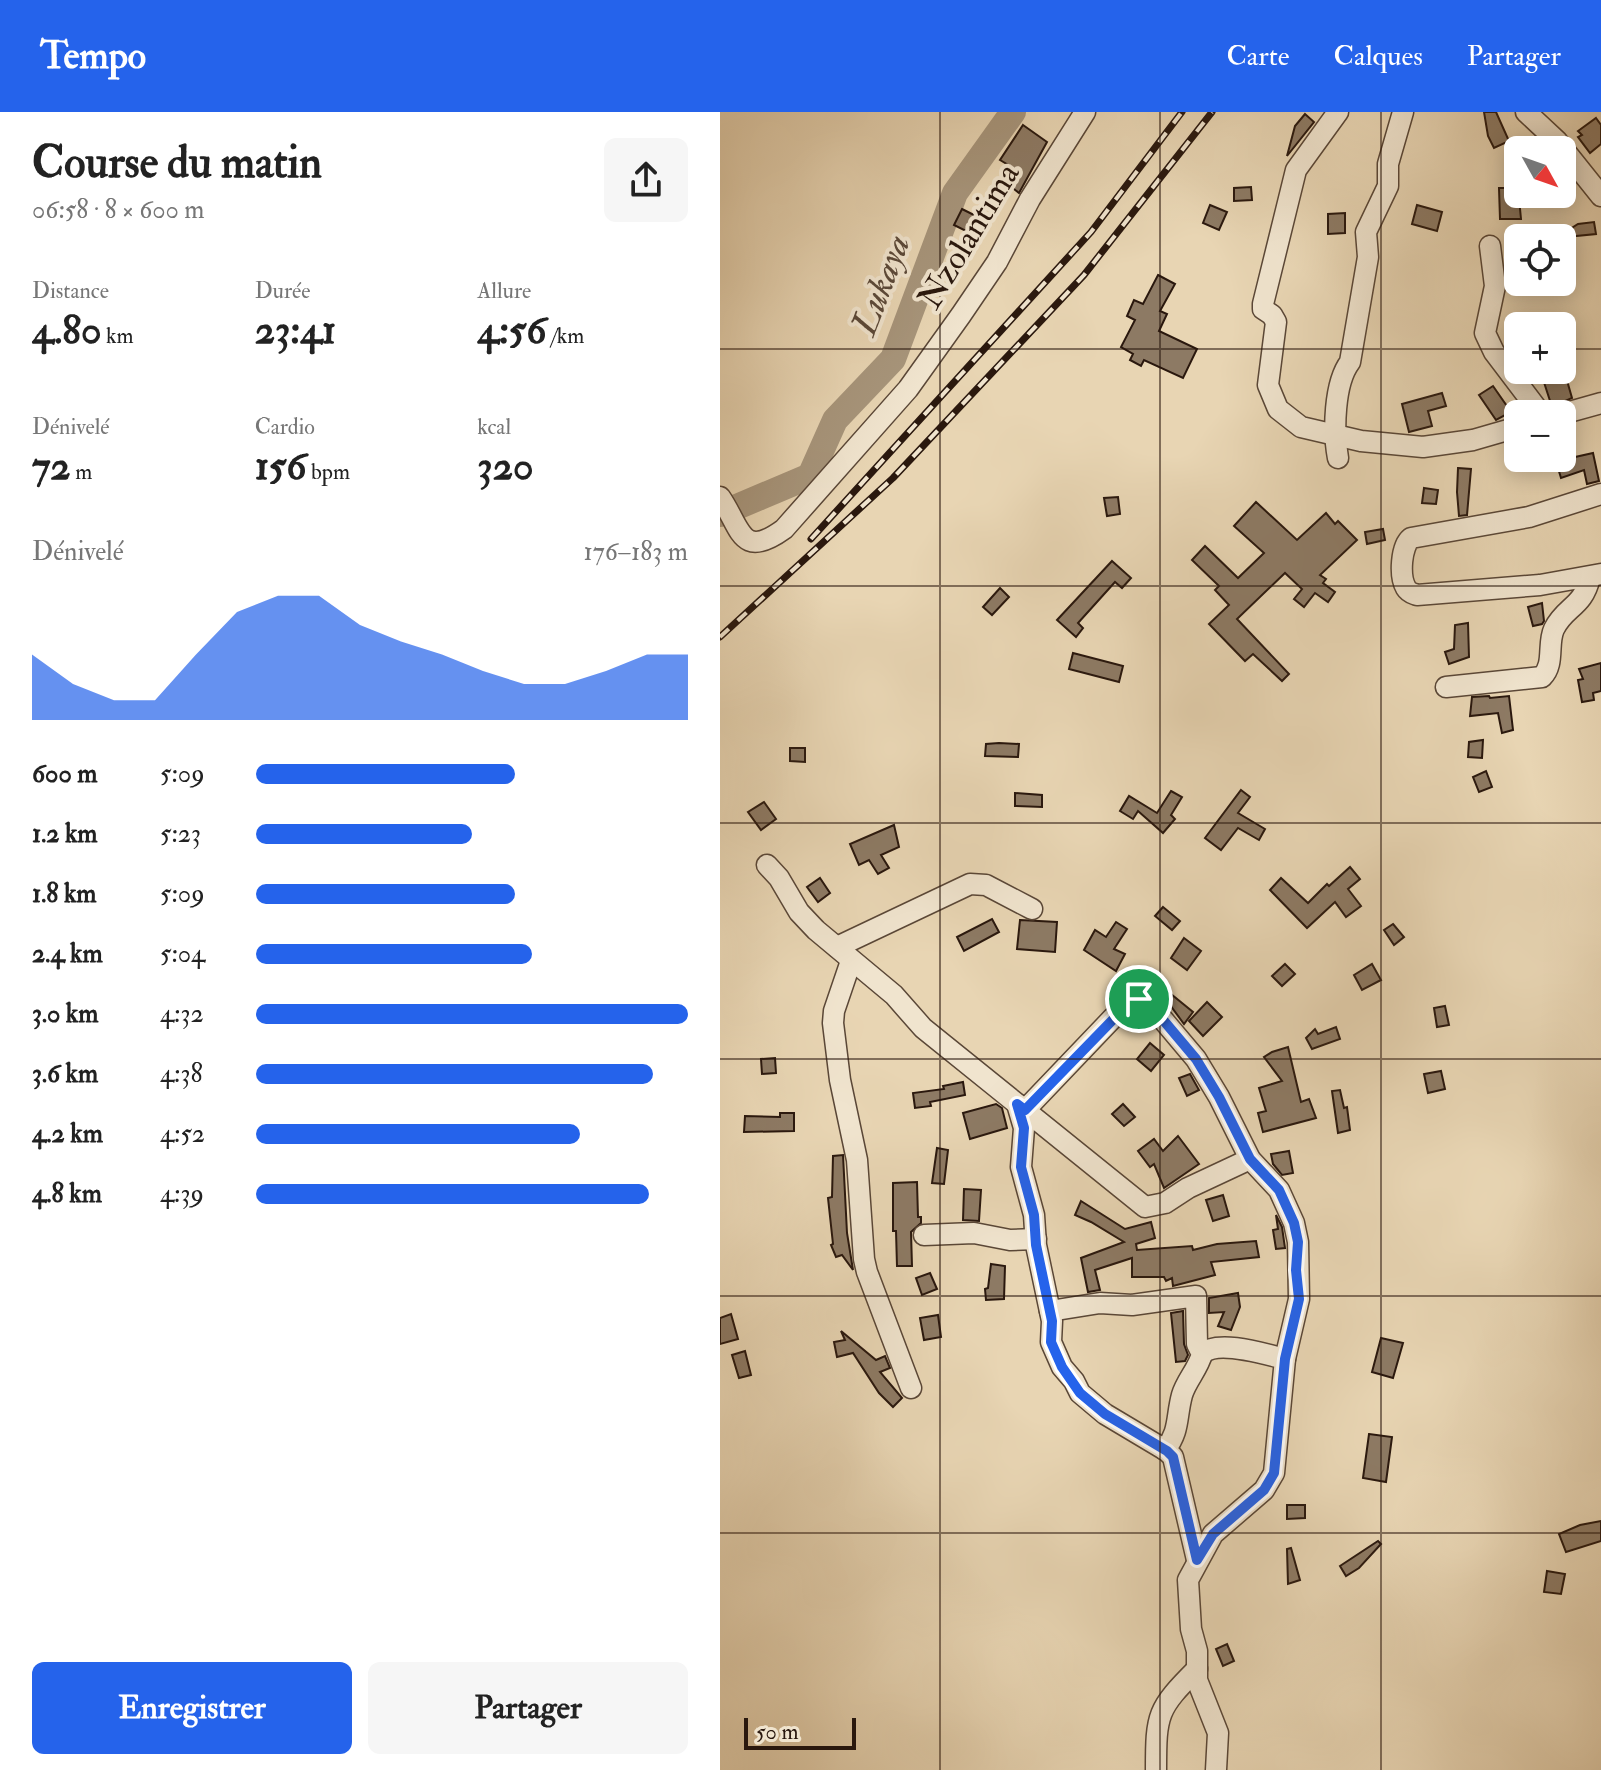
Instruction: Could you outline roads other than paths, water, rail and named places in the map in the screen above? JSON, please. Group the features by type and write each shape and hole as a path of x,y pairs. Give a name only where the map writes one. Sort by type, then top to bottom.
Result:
{"street":[{"name":"Nzolantima","path":"724,502 736,529 745,540 757,543 774,537 784,529 908,389 992,269 1030,199 1085,112"},
{"path":"1338,112 1296,170 1263,309 1276,322 1268,385 1278,409 1301,427 1393,446 1423,447 1473,440 1504,431"},
{"path":"1338,458 1334,434 1341,375 1350,362 1368,257 1366,232 1388,186 1388,164 1403,112"},
{"path":"1526,112 1557,141 1601,196"},
{"path":"1490,246 1494,295 1485,333 1488,342 1531,400"},
{"path":"1576,410 1601,403"},
{"path":"1595,576 1540,585 1417,595 1409,592 1404,585 1403,553 1406,542 1411,538 1529,517 1601,494"},
{"path":"1446,687 1542,677 1550,664 1552,632 1585,595 1595,576"},
{"path":"767,865 779,878 799,912 894,995 923,1028 1145,1207 1158,1206 1250,1159"},
{"path":"844,954 970,884 986,885 1032,909"},
{"path":"844,954 833,1023 840,1080 857,1160 864,1259 911,1388"},
{"path":"1021,1107 1129,1001 1139,999 1159,1015 1196,1059 1250,1159 1279,1190 1294,1223 1298,1242 1296,1270 1299,1299 1285,1359 1274,1473 1264,1490 1213,1534 1188,1580 1200,1694 1218,1733 1216,1770"},
{"path":"1021,1107 1024,1128 1021,1167 1034,1215 1044,1293 1050,1311 1051,1342 1062,1367 1080,1393 1105,1414 1173,1457 1186,1524 1197,1560"},
{"path":"924,1235 974,1233 1010,1240 1036,1239"},
{"path":"1050,1311 1100,1303 1132,1305 1193,1295 1197,1299 1197,1344 1202,1354"},
{"path":"1165,1450 1176,1434 1181,1398 1202,1354 1209,1349 1237,1348 1285,1359"},
{"path":"1156,1770 1156,1736 1163,1705 1197,1669"}],"waterway":[{"name":"Lukaya","path":"720,514 810,476 835,420 893,359 955,193 1013,112"}],"railway":[{"path":"811,539 1091,232 1182,112"},
{"path":"720,637 893,478 1084,275 1212,112"}]}
